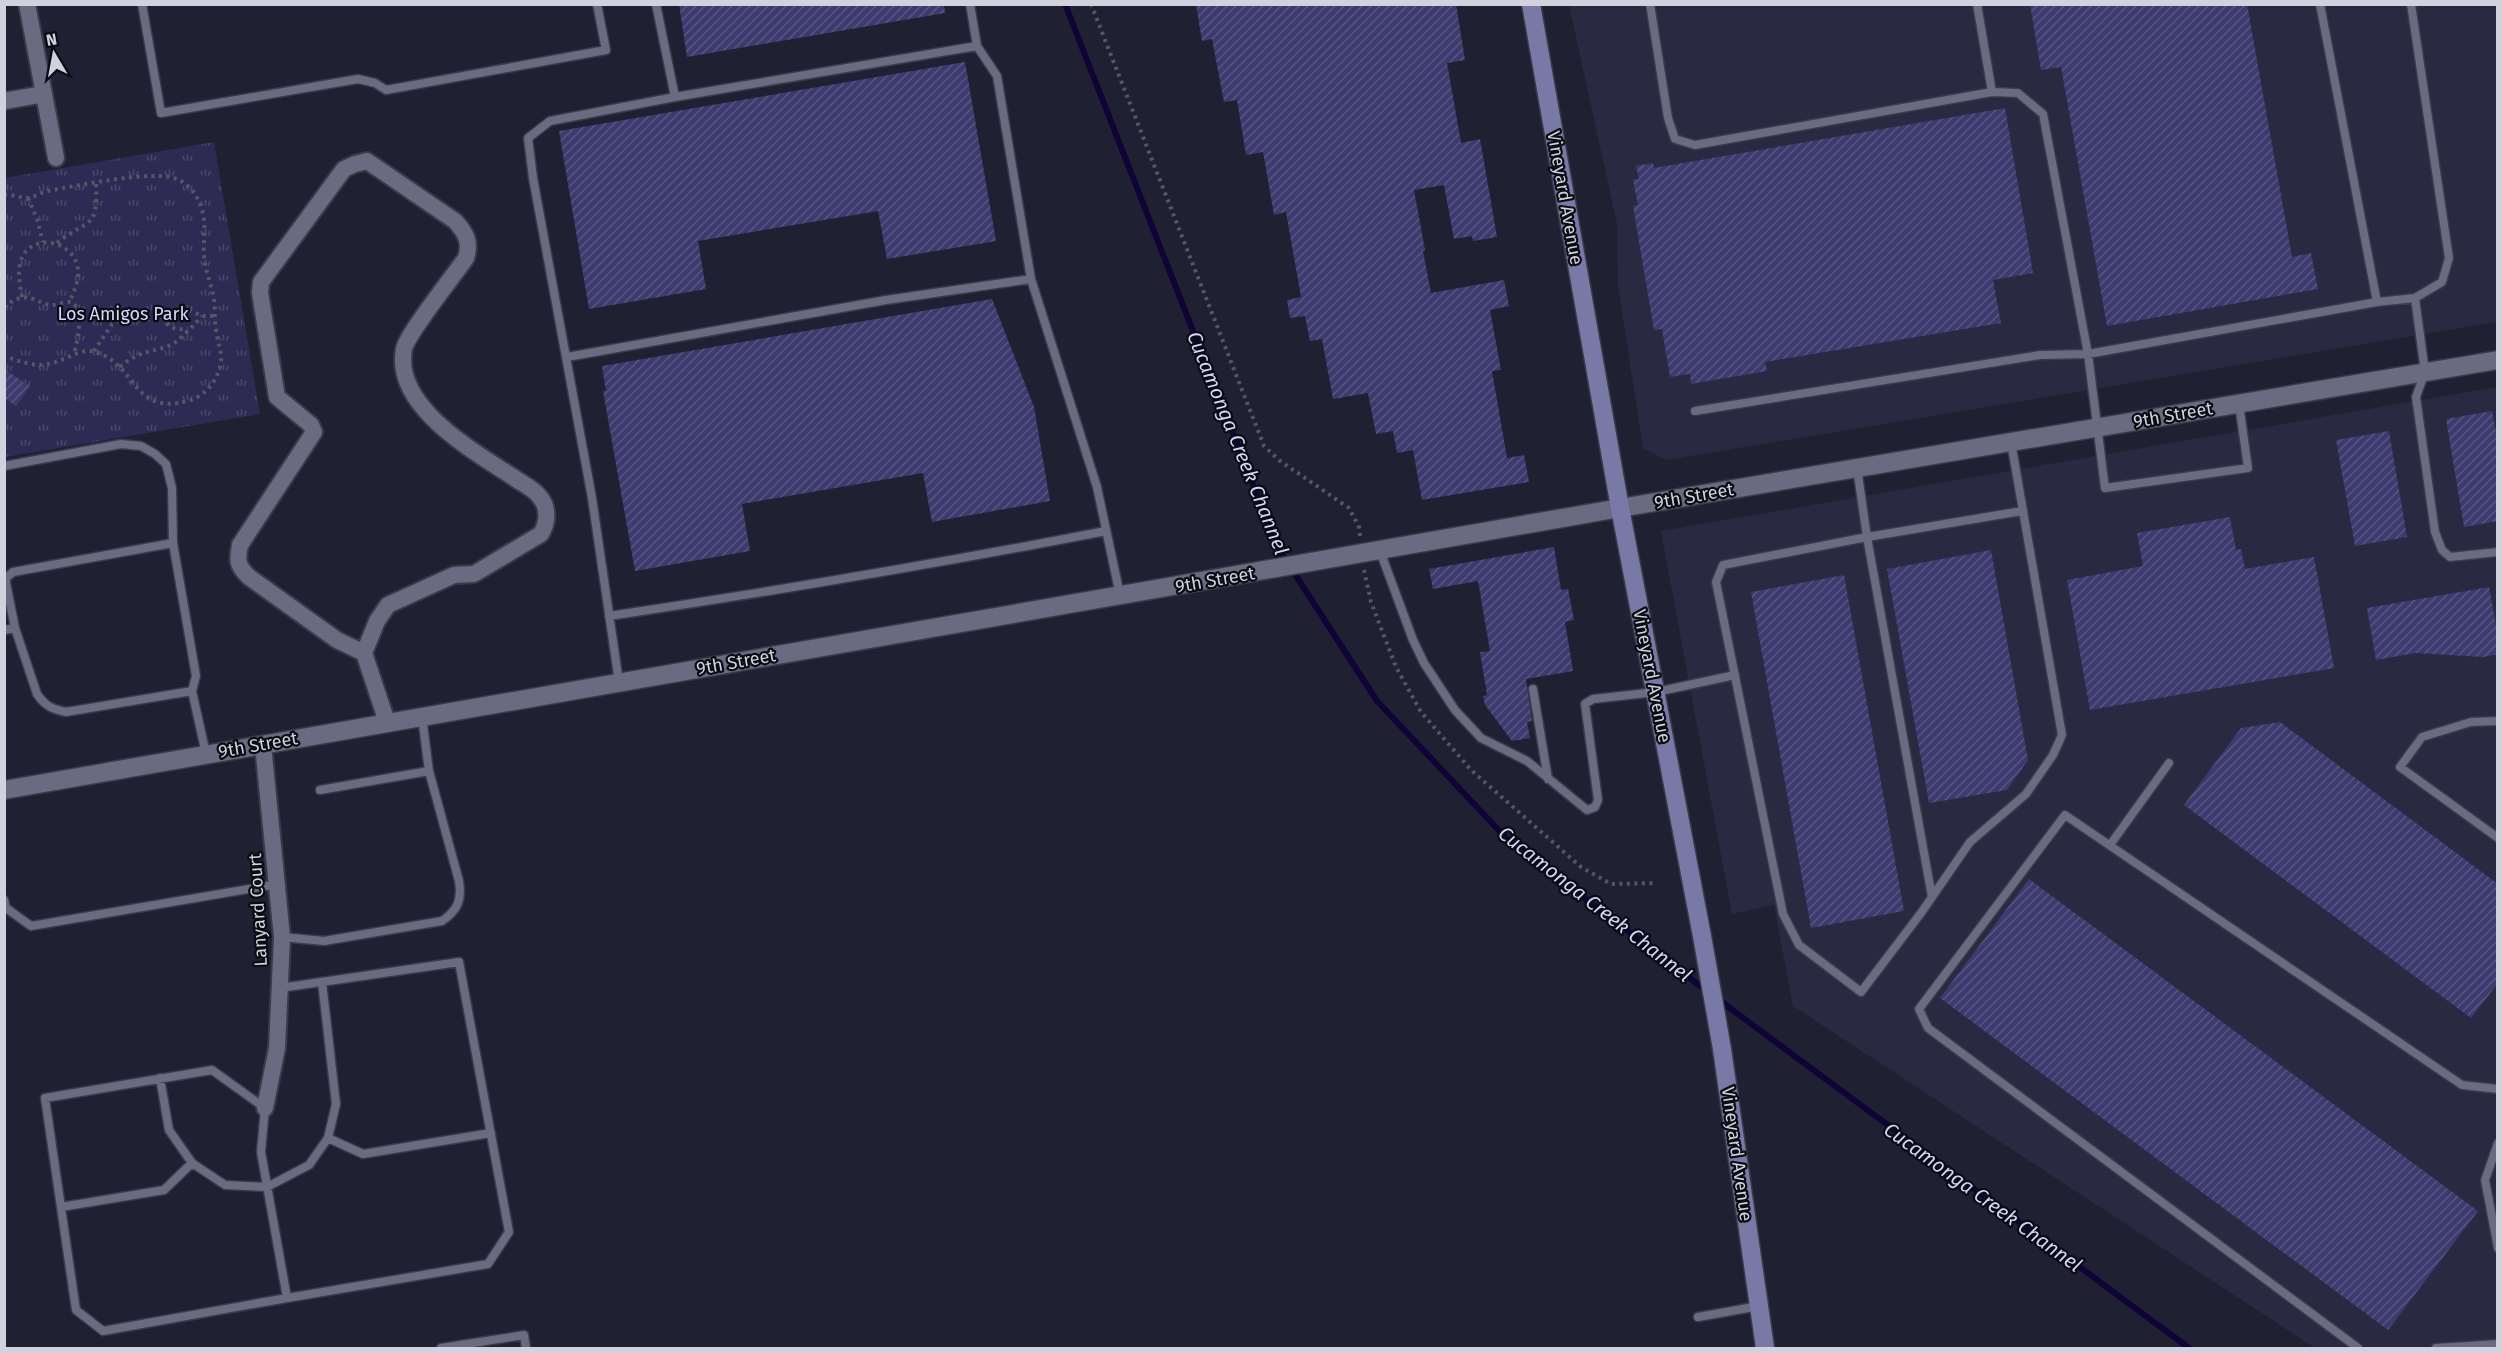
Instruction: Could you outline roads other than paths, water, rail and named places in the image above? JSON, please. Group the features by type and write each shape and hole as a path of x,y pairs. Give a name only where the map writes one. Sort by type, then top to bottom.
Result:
{"main road":[{"name":"Vineyard Avenue","path":"1531,4 1620,508 1722,1049 1765,1348"}],"street":[{"path":"27,4 56,158"},
{"path":"4,101 44,94"},
{"path":"364,653 337,640 249,576 240,568 237,558 240,545 314,432 311,425 277,397 260,293 261,282 344,169 368,161 455,221 464,231 470,246 466,258 404,346 403,369 410,390 422,408 468,446 540,496 546,509 547,523 541,534 474,574 454,575 388,604 377,621 364,653 387,722"},
{"name":"9th Street","path":"4,790 1620,508 2498,360"},
{"name":"Lanyard Court","path":"263,745 282,937 277,1048 265,1108"}],"lane":[{"path":"142,4 161,113 358,79 375,83 386,90 606,50 597,4"},
{"path":"656,4 675,97"},
{"path":"969,4 977,46 997,76 1031,279 1097,487 1120,596"},
{"path":"1650,4 1668,118 1675,139 1695,145 1992,92 2018,93 2043,114 2088,354 2105,488 2248,468 2239,404"},
{"path":"1977,4 1992,92"},
{"path":"2320,4 2377,302"},
{"path":"1695,411 2040,355 2088,354 2377,302 2415,298 2442,282 2449,258 2411,4"},
{"path":"619,682 567,357 533,178 528,138 550,121 675,97 977,46"},
{"path":"567,357 886,300 1031,279"},
{"path":"2415,298 2425,372 2416,397 2435,532 2442,550 2450,557 2498,552"},
{"path":"2010,442 2062,735 2053,755 2026,794 1970,842 1861,992 1799,945 1783,914 1716,582 1723,565 1867,537 2022,511"},
{"path":"4,466 121,444 141,446 166,464 172,488 173,543 196,676 192,692 206,754"},
{"path":"1857,468 1867,537 1932,897"},
{"path":"609,616 936,564 1106,531"},
{"path":"173,543 13,572 6,578 6,583 15,628 37,694 53,709 66,712 192,692"},
{"path":"1380,551 1396,599 1424,663 1455,710 1481,738 1527,761 1578,805 1587,810 1595,807 1598,800 1584,704 1593,699 1656,692 1735,675"},
{"path":"4,630 15,628"},
{"path":"1533,689 1548,779"},
{"path":"282,937 324,941 442,921 459,905 461,894 459,881 429,771 422,716"},
{"path":"2498,721 2471,722 2422,737 2400,767 2498,838"},
{"path":"2109,845 2169,763"},
{"path":"320,790 429,771"},
{"path":"2358,1348 1928,1028 1919,1009 2065,815 2462,1085 2498,1089"},
{"path":"4,900 6,908 32,926 278,884"},
{"path":"280,988 459,962 509,1232 488,1264 103,1331 76,1310 45,1098 212,1070 265,1108 261,1152 287,1298"},
{"path":"160,1078 170,1130 192,1162 225,1185 267,1187 309,1165 328,1138 336,1104 322,982"},
{"path":"328,1138 363,1154 491,1133"},
{"path":"2498,1143 2486,1180 2498,1248"},
{"path":"61,1207 164,1190 192,1162"},
{"path":"1698,1317 1759,1306"},
{"path":"441,1348 524,1335 526,1348"},
{"path":"2436,1348 2498,1344"}],"waterway":[{"name":"Cucamonga Creek Channel","path":"1065,4 1278,548 1377,701 1507,839 1708,992"},
{"name":"Cucamonga Creek Channel","path":"1719,1000 2189,1348"}],"park label":[{"name":"Los Amigos Park","path":"123,314"}]}
